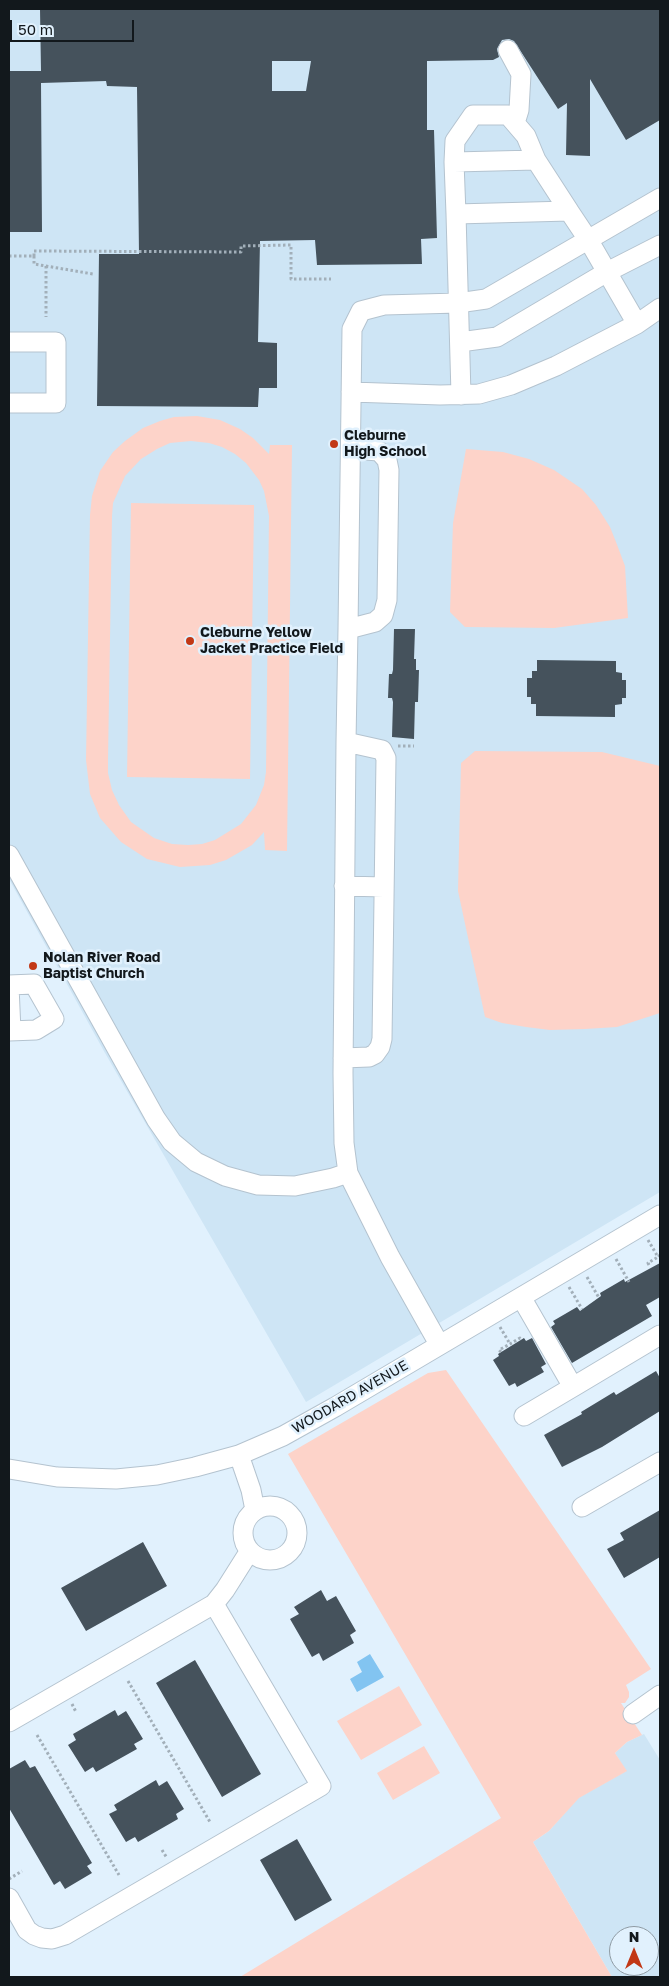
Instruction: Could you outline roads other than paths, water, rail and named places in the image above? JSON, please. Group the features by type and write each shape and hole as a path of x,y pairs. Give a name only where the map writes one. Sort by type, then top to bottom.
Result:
{"street":[{"path":"508,50 521,74 519,110 515,123"},
{"path":"462,394 454,162 455,141 473,116 508,115 526,136 536,160 590,241 637,324"},
{"path":"454,162 536,160"},
{"path":"440,1344 390,1257 348,1173 343,1127 344,886 352,330 361,311 384,305 458,303 486,299 590,241 660,198"},
{"path":"456,214 569,211"},
{"path":"460,342 497,337 607,272 660,245"},
{"path":"351,392 478,394 511,385 556,366 637,324 660,308"},
{"path":"9,342 56,342 56,403 9,403"},
{"path":"348,629 375,622 383,615 388,600 389,470 387,460 379,450 351,449"},
{"path":"343,1058 370,1057 380,1047 382,1029 386,758 382,750 346,742"},
{"path":"9,855 151,1110 172,1142 203,1165 225,1176 258,1185 295,1186 348,1173"},
{"path":"344,886 384,887"},
{"path":"34,984 54,1018 36,1030 10,1031 9,985 34,984"},
{"name":"WOODARD AVENUE","path":"9,1469 57,1477 116,1478 157,1475 195,1467 239,1454 283,1436 660,1215"},
{"path":"521,1297 573,1387"},
{"path":"524,1416 660,1335"},
{"path":"239,1454 252,1490 256,1510"},
{"path":"582,1508 660,1462"},
{"path":"265,1506 276,1506 285,1510 293,1518 297,1527 297,1538 294,1548 287,1555 278,1560 267,1561 257,1558 249,1552 242,1537 242,1529 245,1522 256,1510 265,1506"},
{"path":"9,1722 214,1604 249,1552"},
{"path":"9,1898 27,1930 34,1935 52,1939 65,1935 320,1786 214,1604"},
{"path":"633,1714 658,1702"}],"water":[{"path":"370,1654 384,1677 357,1692 350,1679 362,1672 357,1662"}],"place":[{"name":"Cleburne High School","path":"334,444"},
{"name":"Cleburne Yellow Jacket Practice Field","path":"190,641"},
{"name":"Nolan River Road Baptist Church","path":"33,966"}]}
